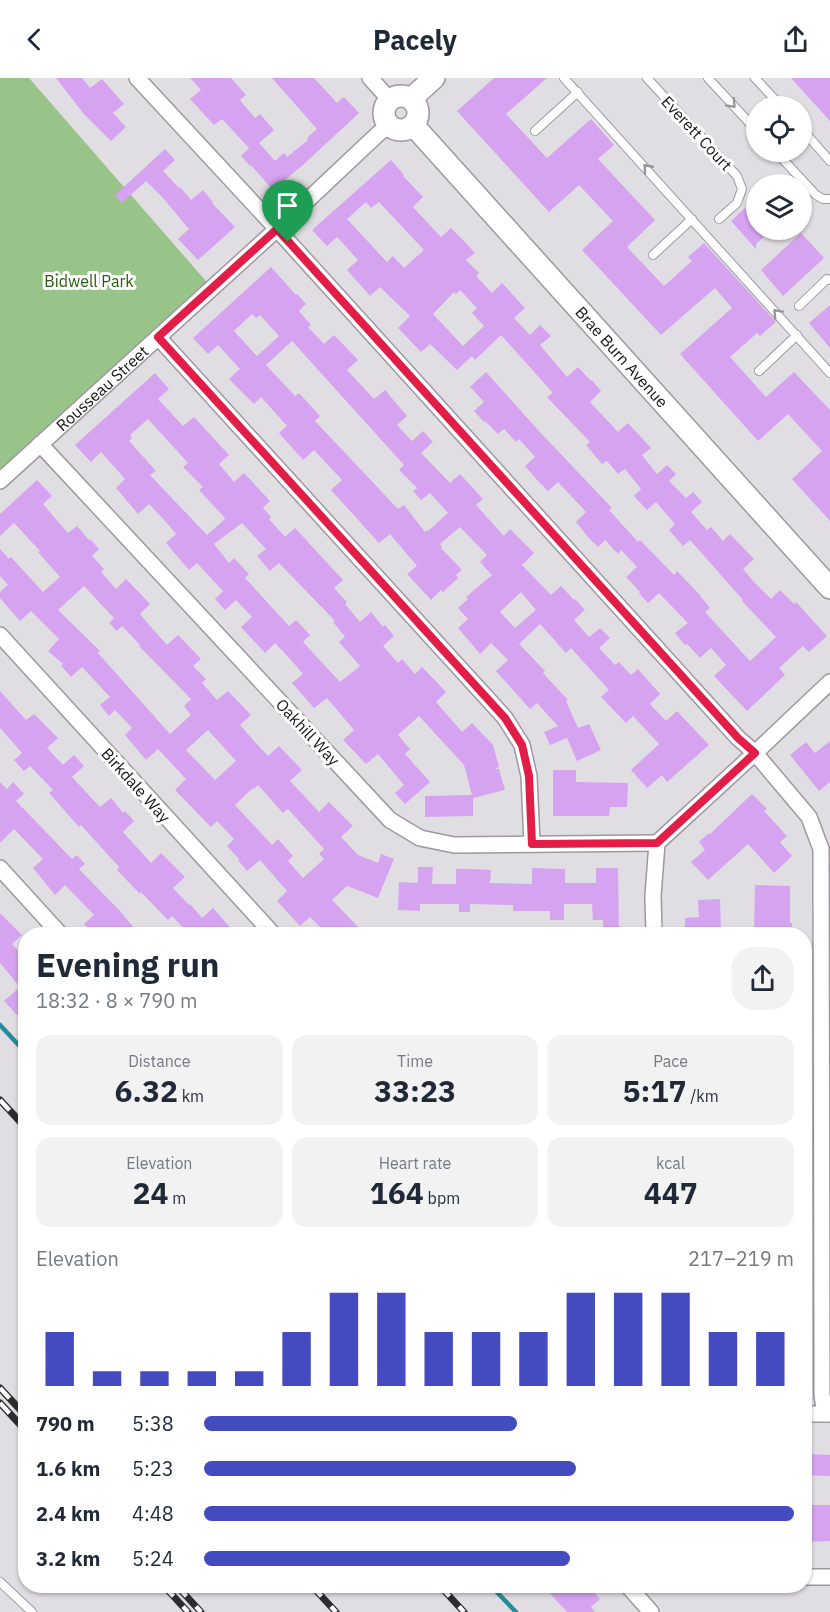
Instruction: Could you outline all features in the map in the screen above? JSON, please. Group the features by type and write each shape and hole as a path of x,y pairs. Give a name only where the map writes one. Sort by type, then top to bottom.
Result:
{"street":[{"path":"137,78 277,229 730,729 755,753 809,818 821,849 822,1395 828,1414 812,1414"},
{"path":"370,78 401,100 415,104 418,115 412,125 409,128 399,129 390,125 385,117 387,104 401,100 434,78"},
{"name":"Rousseau Street","path":"0,481 390,125"},
{"name":"Brae Burn Avenue","path":"412,125 830,588"},
{"path":"158,337 505,718 522,745 529,776 532,844"},
{"name":"Oakhill Way","path":"40,444 390,820 420,838 454,845 657,843"},
{"name":"Birkdale Way","path":"0,635 267,927"},
{"path":"654,927 653,896 657,843 830,682"},
{"path":"0,868 54,927"},
{"path":"812,1577 830,1577"},
{"path":"634,1593 651,1612"}],"lane":[{"path":"564,78 830,373"},
{"name":"Everett Court","path":"647,78 737,176 742,189 737,203 719,219"},
{"path":"708,78 746,119"},
{"path":"755,78 772,96"},
{"path":"535,131 578,93"},
{"path":"812,141 830,161"},
{"path":"785,162 816,195 823,199 830,199"},
{"path":"653,255 692,219"},
{"path":"799,306 827,279 830,280"},
{"path":"759,371 797,335"},
{"path":"0,1582 32,1612"}],"green space":[{"name":"Bidwell Park","path":"0,78 29,78 212,288 0,481"}],"building":[{"path":"56,78 82,78 90,88 102,79 124,104 113,113 126,127 111,141 83,113"},
{"path":"190,78 231,78 246,95 240,100 255,118 260,114 274,130 259,143 275,161 284,153 287,157 308,140 307,138 317,129 272,78 314,78 337,103 344,97 359,113 273,190 241,156 249,148 222,119 214,125 190,99 201,90"},
{"path":"494,78 547,78 506,114 547,158 591,119 614,145 598,159 655,220 627,247 664,286 692,261 688,257 704,243 776,322 760,336 757,333 730,357 766,397 794,372 830,410 830,521 792,479 822,451 788,414 758,441 680,354 732,308 715,288 661,335 582,250 613,221 579,185 549,212 457,111"},
{"path":"791,78 830,78 830,121 812,101 812,96 807,96"},
{"path":"165,149 175,160 163,171 191,200 203,190 235,227 198,260 178,239 189,229 146,181 122,203 115,195"},
{"path":"391,160 423,197 413,207 441,237 451,228 465,242 475,253 466,260 479,273 476,276 492,293 502,283 525,308 514,318 530,335 540,325 551,336 540,345 567,377 578,367 592,380 601,391 590,402 618,432 628,423 651,448 642,455 657,474 667,465 676,474 669,481 686,498 693,492 702,502 691,512 707,530 711,527 723,541 730,534 754,559 743,569 754,582 771,599 780,590 794,604 796,602 827,636 809,652 803,646 779,668 785,675 747,711 714,676 726,665 711,648 700,658 687,644 685,645 675,633 688,623 659,593 648,603 626,577 637,567 621,550 618,554 605,540 598,547 588,537 576,522 586,512 558,482 548,491 538,481 525,466 535,457 519,439 516,442 504,429 498,434 484,422 474,411 484,402 470,387 486,372 612,508 609,510 638,542 640,540 674,575 677,571 699,594 710,608 705,612 750,661 776,637 690,540 683,546 669,530 675,524 656,502 647,510 634,496 641,489 625,469 618,474 607,461 602,464 586,445 590,442 547,397 553,393 501,335 475,360 472,356 457,370 430,344 421,352 398,328 410,316 380,287 370,296 347,270 358,260 337,237 327,246 312,230","holes":["366,202 371,208 379,202 424,250 404,268 393,256 387,262 347,219","460,290 477,308 472,313 484,326 463,346 433,314 454,292 456,294"]},
{"path":"746,207 746,238 731,221"},
{"path":"748,240 761,240 756,244 756,249"},
{"path":"793,240 807,240 824,258 783,296 761,270"},
{"path":"271,267 306,304 299,311 311,325 308,327 324,344 334,335 358,360 347,370 374,399 385,390 407,416 397,425 412,441 423,431 433,442 421,453 450,483 460,474 483,499 476,505 504,536 510,529 534,553 522,565 551,595 561,586 575,599 585,610 574,620 589,637 600,628 610,638 599,648 615,665 619,662 631,675 638,669 660,694 650,704 666,721 677,711 709,745 667,782 662,775 647,788 631,770 659,744 633,716 626,723 601,697 609,690 571,648 566,653 540,624 519,644 568,700 566,701 578,728 589,724 601,750 577,761 567,738 550,745 544,732 558,726 537,703 530,709 496,671 508,660 491,643 480,654 458,628 468,619 458,608 468,599 466,597 492,575 480,562 487,555 460,527 440,544 441,548 462,570 456,575 458,578 431,600 407,574 417,566 390,534 379,543 331,490 342,480 314,450 303,460 279,433 287,426 261,397 254,404 229,379 240,369 218,345 208,354 193,338","holes":["252,314 256,318 260,315 279,336 257,356 234,331","292,341 404,465 399,470 417,488 413,491 421,500 430,493 448,513 425,532 404,505 398,509 315,421 320,416 299,393 295,396 266,365","521,592 536,610 515,628 500,612"]},
{"path":"830,305 830,348 809,323"},
{"path":"155,373 169,389 158,399 183,426 194,417 229,455 219,464 234,482 244,473 270,501 263,508 271,517 269,519 285,537 295,528 343,580 334,588 347,602 345,604 360,622 371,612 394,636 383,646 398,663 402,659 415,674 422,667 446,692 436,702 462,732 472,723 493,745 499,767 494,769 499,769 505,790 473,798 473,816 425,817 425,796 472,795 464,765 419,716 398,735 410,749 405,754 430,782 405,804 395,793 404,785 378,754 366,764 343,740 354,730 327,698 314,708 292,683 303,674 291,660 275,643 265,653 241,627 252,617 236,600 225,610 215,599 223,591 197,563 189,570 166,543 176,534 165,521 149,504 138,514 116,488 125,479 101,452 91,462 75,445","holes":["148,419 188,463 183,467 203,487 199,490 224,517 225,519 207,535 150,475 156,471 129,441 132,438 130,435","242,523 266,549 257,556 270,571 279,563 335,621 333,622 345,637 339,642 360,666 340,682 303,642 310,635 296,620 289,626 245,578 249,574 234,558 229,563 214,544"]},
{"path":"37,480 52,496 43,504 68,533 77,526 99,549 92,556 104,569 101,572 116,589 126,579 150,604 140,614 167,645 178,635 201,659 193,666 206,679 202,683 217,700 228,691 251,715 240,725 255,742 268,756 279,746 302,770 290,781 319,812 329,802 353,826 341,837 358,855 378,863 381,854 394,859 378,898 347,886 332,900 358,927 320,927 310,917 300,926 277,901 287,891 260,860 247,871 227,846 234,839 217,821 211,827 175,790 186,779 158,749 146,760 125,735 132,728 115,710 109,716 100,705 110,697 82,667 71,677 61,666 63,664 48,651 59,639 31,611 20,621 0,598 0,592 8,585 0,576 0,549 9,559 11,557 43,592 60,577 14,523 0,536 0,514","holes":["84,586 114,618 109,623 117,631 122,626 191,699 184,706 191,715 170,734 98,653 100,651 58,610","208,730 236,761 215,780 186,750","258,785 283,813 288,809 324,849 319,854 324,859 303,878 288,861 293,856 278,839 272,845 235,805"]},
{"path":"0,691 26,720 34,714 58,738 47,748 63,765 74,755 84,766 72,777 100,807 111,798 123,813 125,811 134,821 123,832 151,863 161,853 185,877 173,888 189,905 202,918 213,908 230,927 182,927 172,916 168,920 117,870 119,867 49,793 53,790 30,766 24,771 14,760 22,753 0,728"},
{"path":"830,741 830,782 819,791 790,755 806,742 815,753"},
{"path":"553,770 576,770 576,782 628,783 627,807 610,807 609,816 553,816"},
{"path":"0,782 7,789 13,782 24,794 16,801 72,859 77,855 85,864 79,869 133,927 87,927 84,924 94,915 65,885 55,895 33,868 43,859 14,829 0,843"},
{"path":"752,794 767,809 764,811 787,836 780,842 792,856 774,873 748,844 708,880 691,862 705,850 699,842"},
{"path":"418,867 433,867 432,884 456,884 456,869 471,869 491,870 490,883 532,884 532,868 565,869 565,883 596,883 596,868 618,868 619,927 603,927 603,920 593,920 592,904 564,904 564,920 550,920 550,911 513,911 513,905 470,904 470,912 459,912 459,904 420,904 420,911 398,910 399,882 418,883"},
{"path":"755,885 790,886 790,923 792,927 754,927"},
{"path":"720,899 721,927 685,927 685,918 699,917 698,900"},
{"path":"0,913 18,931 18,939 12,944 18,950 18,985 0,963"},
{"path":"18,989 18,1014 17,1015 4,1001"},
{"path":"812,1454 830,1455 830,1476 812,1475"},
{"path":"812,1505 830,1505 830,1541 812,1542"},
{"path":"549,1593 595,1593 600,1599 591,1607 595,1612 567,1612"}],"waterway":[{"path":"0,1025 18,1044"},
{"path":"498,1593 516,1612"}],"railway":[{"path":"0,1100 18,1119"},
{"path":"0,1388 18,1407"},
{"path":"0,1403 18,1422"},
{"path":"170,1593 188,1612"},
{"path":"183,1593 201,1612"},
{"path":"318,1593 336,1612"},
{"path":"446,1593 464,1612"}],"route":[{"path":"277,229 288,242 738,738 755,753 657,843 532,844 529,776 522,745 505,718 158,337 277,229"}]}
